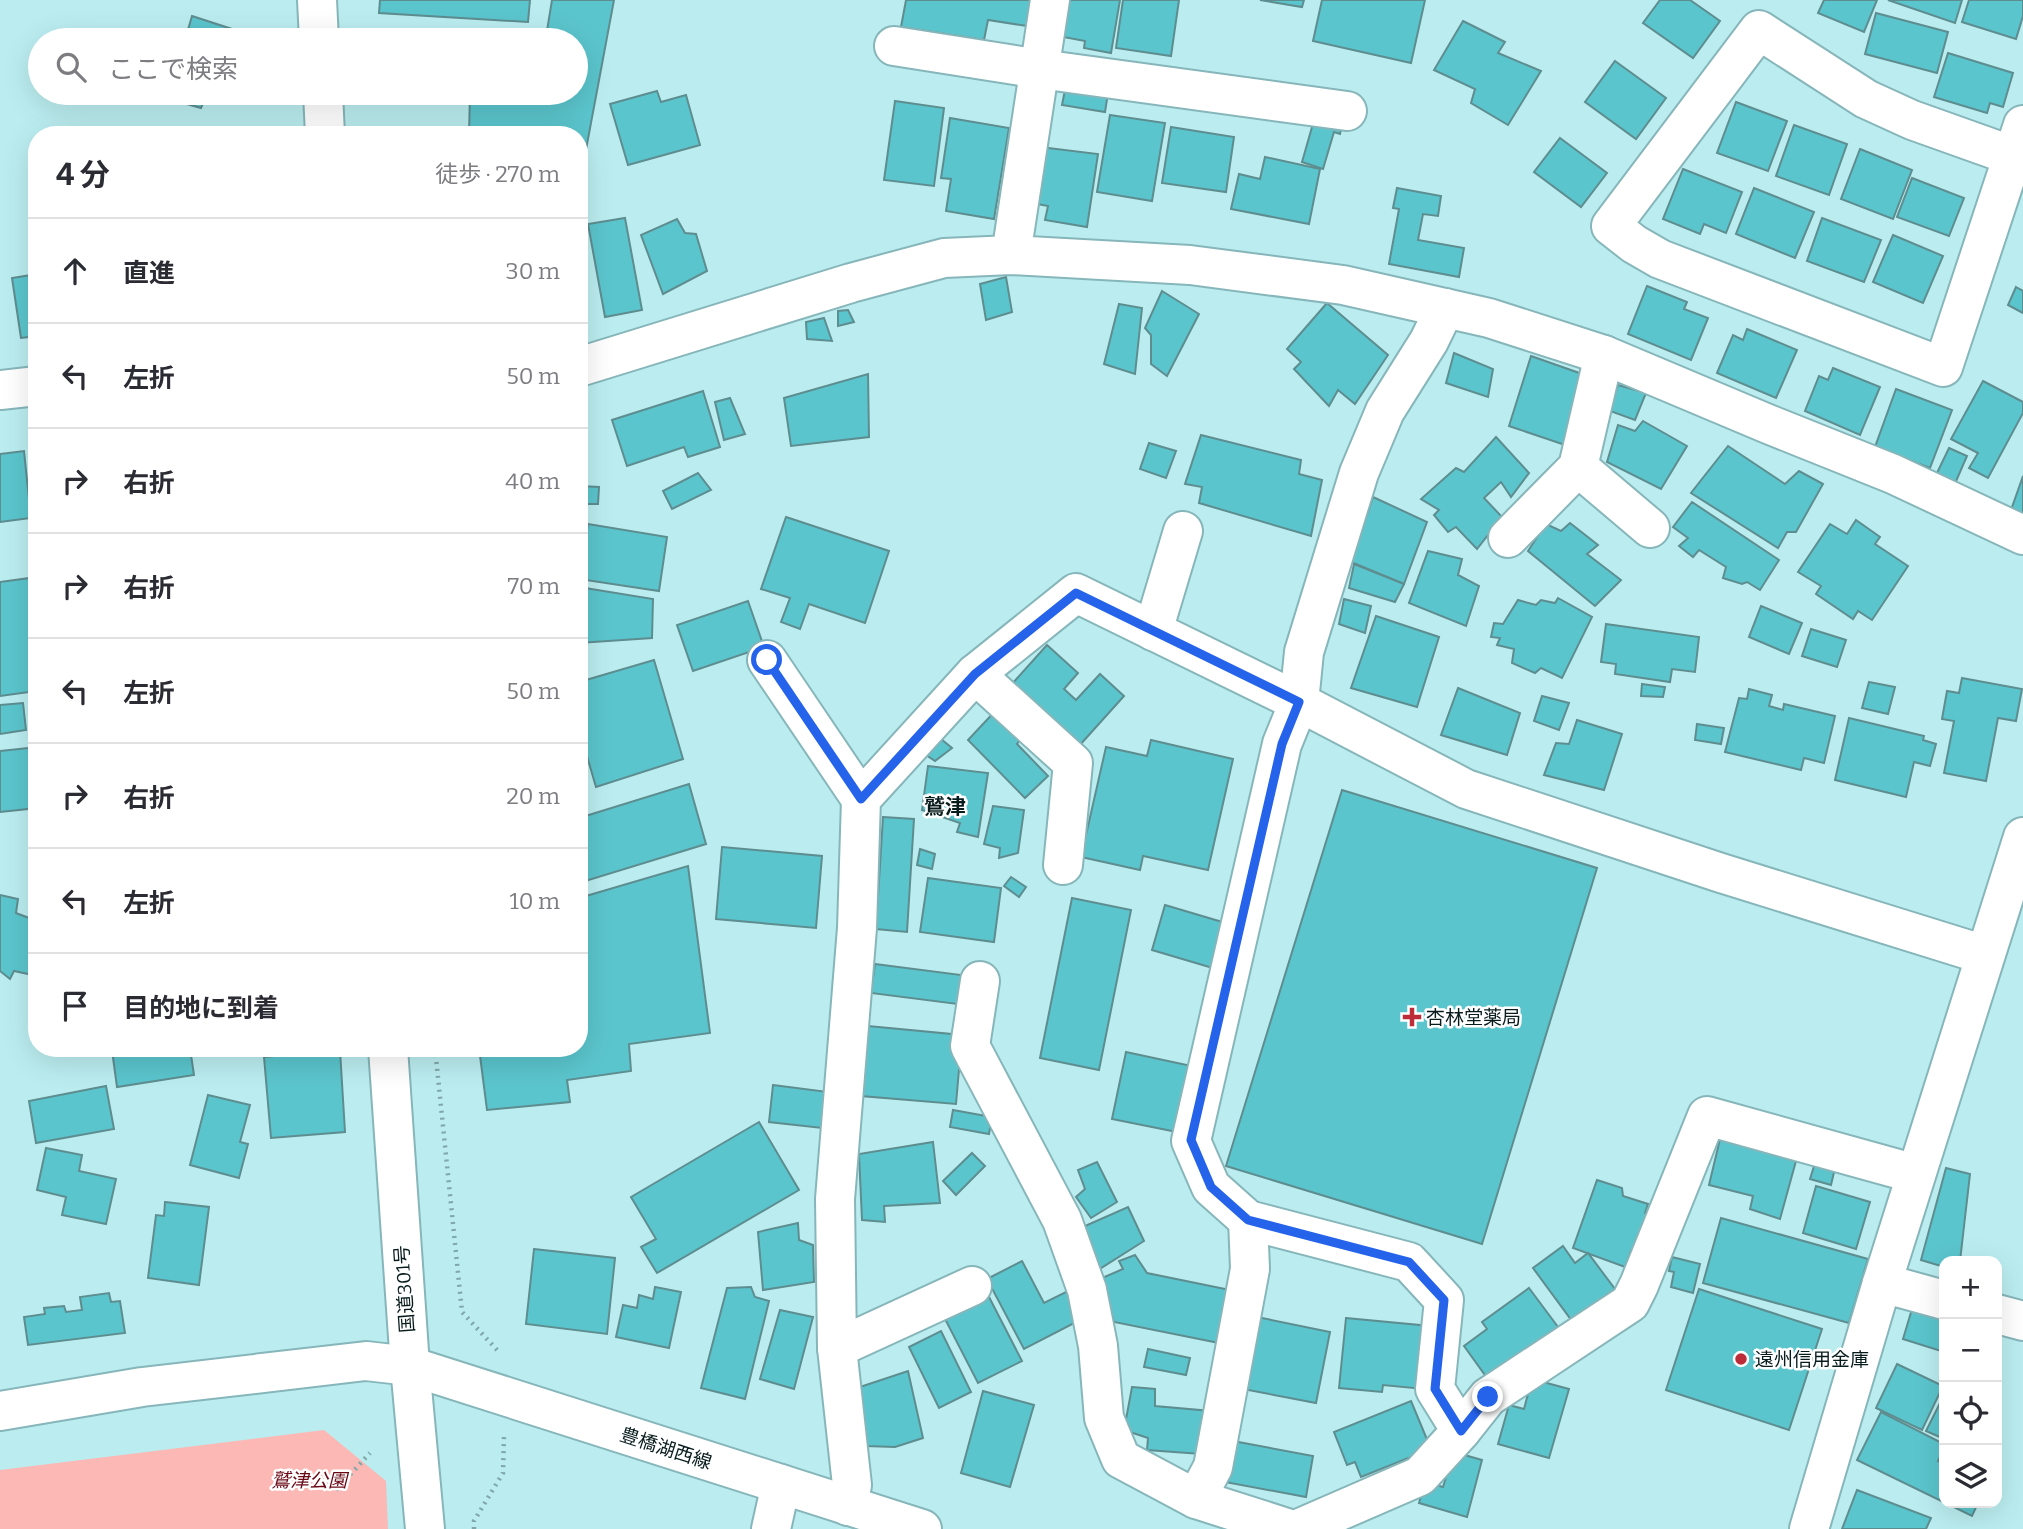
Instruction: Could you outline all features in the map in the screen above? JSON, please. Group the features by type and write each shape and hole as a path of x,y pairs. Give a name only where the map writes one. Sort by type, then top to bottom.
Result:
{"main road":[{"path":"317,0 318,28"},
{"path":"1011,255 1050,0"},
{"path":"1759,30 1866,99 1912,120 2018,141 1943,367 1660,259 1611,226 1759,30"},
{"path":"894,46 1347,111"},
{"path":"324,105 325,126"},
{"path":"588,364 852,282 944,258 1011,255 1190,265 1343,285 1489,318 1604,355 1893,474 2023,535"},
{"path":"1446,308 1429,341 1385,411 1359,473 1304,652 1299,702 1282,744 1191,1140 1211,1187 1248,1220 1409,1262 1444,1300 1435,1389 1461,1431"},
{"path":"1507,538 1577,467 1604,355"},
{"path":"0,390 28,387"},
{"path":"1577,467 1650,528"},
{"path":"1153,631 1183,531"},
{"path":"861,799 975,674 1076,593 1299,702 1465,789 1721,873 1985,955"},
{"path":"767,660 861,799 857,929 835,1199 837,1348 852,1485 848,1506"},
{"path":"975,674 1073,763 1063,866"},
{"path":"1809,1529 1882,1283 2023,837"},
{"path":"980,981 971,1046 1062,1220 1087,1290 1098,1346 1104,1418 1121,1459 1196,1499 1290,1529"},
{"name":"国道301号","path":"389,1057 410,1366 425,1529"},
{"path":"1298,1529 1420,1476 1488,1397 1630,1303 1707,1116 1916,1174"},
{"path":"1196,1499 1213,1467 1250,1269 1248,1220"},
{"path":"1882,1283 1939,1299"},
{"path":"837,1348 972,1286"},
{"path":"2002,1315 2023,1321"},
{"name":"豊橋湖西線","path":"0,1411 142,1387 366,1361 410,1366 922,1529"},
{"path":"771,1529 781,1484"}],"path":[{"path":"436,1057 462,1312 505,1359 503,1473 474,1521 474,1529"},
{"path":"336,1490 370,1453"}],"green space":[{"name":"鷲津公園","path":"324,1430 386,1481 388,1529 0,1529 0,1470"}],"building":[{"path":"380,0 530,0 528,22 379,13"},
{"path":"552,0 614,0 588,139 588,126 469,126 470,105 588,105 588,28 547,28"},
{"path":"906,0 1031,0 1027,26 988,20 984,40 901,27"},
{"path":"1059,0 1120,0 1111,53 1084,48 1085,41 1053,35"},
{"path":"1123,0 1179,0 1171,56 1116,48"},
{"path":"1260,0 1304,0 1302,7"},
{"path":"1322,0 1425,0 1411,63 1313,41"},
{"path":"1660,0 1690,0 1720,21 1693,58 1643,23"},
{"path":"1824,0 1877,0 1864,32 1818,13"},
{"path":"1888,0 1962,0 1955,23"},
{"path":"1969,0 2023,0 2023,16 2016,39 1962,22"},
{"path":"1876,13 1948,32 1937,73 1865,54"},
{"path":"192,16 229,28 188,28"},
{"path":"1463,21 1505,42 1498,53 1541,71 1508,125 1471,103 1475,89 1434,70"},
{"path":"1948,53 2013,73 2003,107 1990,103 1987,113 1934,97"},
{"path":"1615,61 1666,98 1636,139 1585,102"},
{"path":"1066,85 1108,93 1105,112 1062,105"},
{"path":"657,91 661,102 686,95 700,145 628,165 610,104"},
{"path":"895,101 944,108 934,186 884,180"},
{"path":"1736,102 1787,121 1768,171 1717,153"},
{"path":"1316,113 1343,121 1340,134 1334,132 1323,169 1302,162"},
{"path":"1110,115 1165,123 1152,201 1097,192"},
{"path":"950,118 1009,128 994,219 946,211 951,179 941,178"},
{"path":"1794,125 1847,144 1829,195 1776,176"},
{"path":"1171,127 1234,137 1226,192 1162,183"},
{"path":"1560,138 1607,173 1581,207 1534,172"},
{"path":"1040,147 1098,154 1087,227 1045,220 1048,206 1032,203"},
{"path":"1860,149 1912,170 1893,219 1841,199"},
{"path":"1265,157 1320,169 1309,224 1231,209 1239,174 1260,179"},
{"path":"1683,169 1742,192 1726,233 1704,224 1700,234 1663,219"},
{"path":"1912,178 1964,198 1949,236 1897,217"},
{"path":"1397,188 1441,196 1438,216 1423,214 1418,240 1464,248 1459,277 1389,264 1399,209 1393,208"},
{"path":"1754,188 1814,212 1795,258 1736,234"},
{"path":"625,218 642,310 605,317 588,224"},
{"path":"1822,218 1881,240 1864,282 1807,261"},
{"path":"677,219 685,233 696,234 707,271 663,294 641,235"},
{"path":"1893,235 1943,256 1923,303 1873,282"},
{"path":"28,275 28,337 21,338 12,278"},
{"path":"1006,277 1012,312 986,320 980,284"},
{"path":"1647,286 1687,302 1684,309 1708,318 1691,360 1628,334"},
{"path":"2016,287 2023,291 2023,313 2008,305"},
{"path":"1162,291 1199,314 1167,376 1151,364 1151,335 1145,328"},
{"path":"1327,303 1388,355 1355,404 1338,390 1329,406 1294,369 1301,362 1287,349"},
{"path":"1119,304 1142,308 1135,374 1104,364"},
{"path":"848,310 854,322 838,326 838,311"},
{"path":"824,318 832,341 807,339 806,322"},
{"path":"1747,329 1797,350 1776,398 1717,373 1733,335 1743,340"},
{"path":"1454,353 1493,369 1488,397 1446,383"},
{"path":"1531,356 1585,375 1565,445 1509,426"},
{"path":"1833,368 1880,387 1860,435 1805,411 1819,376 1828,380"},
{"path":"868,374 869,437 791,446 784,398"},
{"path":"1983,381 2023,402 2023,413 1988,478 1969,468 1978,453 1951,439"},
{"path":"1618,385 1646,393 1635,420 1610,411"},
{"path":"1896,389 1952,410 1930,468 1875,447"},
{"path":"703,391 720,447 688,457 684,447 627,466 612,420"},
{"path":"730,398 745,434 724,440 715,402"},
{"path":"1643,421 1687,446 1661,489 1607,462 1618,425 1635,431"},
{"path":"1201,435 1301,460 1299,474 1322,480 1311,536 1199,503 1202,487 1185,484"},
{"path":"1496,437 1529,473 1511,497 1501,482 1484,498 1502,517 1477,549 1456,527 1448,532 1434,515 1439,510 1421,499 1456,468 1464,472"},
{"path":"1149,443 1176,451 1166,478 1140,469"},
{"path":"1728,446 1785,484 1799,471 1823,484 1796,532 1787,532 1778,548 1691,493"},
{"path":"1949,448 1967,456 1954,486 1935,477"},
{"path":"24,451 28,518 0,522 0,454"},
{"path":"698,473 711,490 672,509 663,491"},
{"path":"2023,476 2023,514 2011,510"},
{"path":"588,486 599,487 598,504 588,504"},
{"path":"1373,497 1427,522 1404,584 1351,562"},
{"path":"1692,502 1779,560 1760,590 1747,582 1742,584 1723,578 1726,567 1699,550 1693,557 1679,546 1688,538 1673,527"},
{"path":"786,517 889,551 865,623 809,604 800,629 781,622 790,598 761,589"},
{"path":"1856,520 1880,537 1875,544 1908,566 1872,620 1858,611 1853,619 1816,594 1821,586 1798,572 1830,524 1847,534"},
{"path":"1570,523 1598,545 1587,554 1621,580 1595,606 1528,551 1546,524 1561,531"},
{"path":"588,524 667,537 659,591 588,580"},
{"path":"1428,551 1462,559 1458,575 1479,586 1466,626 1409,603"},
{"path":"1354,564 1404,584 1395,602 1349,588"},
{"path":"28,578 28,692 0,696 0,582"},
{"path":"588,588 653,599 652,638 588,642"},
{"path":"1558,598 1592,617 1562,678 1541,668 1535,673 1512,663 1514,649 1497,645 1500,638 1491,637 1494,623 1503,624 1518,600 1536,605 1541,600 1555,603"},
{"path":"1344,599 1371,606 1365,633 1339,624"},
{"path":"748,601 764,647 693,671 677,625"},
{"path":"1761,606 1802,623 1789,654 1749,637"},
{"path":"1376,616 1439,637 1417,707 1351,688"},
{"path":"1606,624 1699,637 1695,672 1672,669 1670,682 1615,674 1616,664 1601,662"},
{"path":"1811,629 1846,640 1837,667 1802,656"},
{"path":"1047,645 1078,673 1064,689 1076,700 1100,674 1124,696 1079,746 1011,685"},
{"path":"654,660 683,759 596,787 588,760 588,679"},
{"path":"1962,678 2022,689 2016,721 1998,718 1986,781 1944,773 1954,721 1942,719 1947,691 1959,693"},
{"path":"1869,682 1895,687 1888,714 1862,708"},
{"path":"1642,684 1665,687 1663,697 1641,696"},
{"path":"1458,688 1520,713 1507,755 1441,735"},
{"path":"1749,689 1772,695 1769,706 1783,710 1784,704 1835,716 1824,763 1804,758 1801,770 1725,752 1739,698 1747,699"},
{"path":"1542,696 1569,703 1559,730 1534,721"},
{"path":"23,703 26,730 0,734 0,705"},
{"path":"999,707 1025,733 1017,744 1048,776 1025,798 968,740"},
{"path":"1849,718 1924,736 1923,740 1936,744 1930,766 1914,762 1906,797 1835,780"},
{"path":"1577,720 1622,734 1604,790 1544,775 1556,743 1569,744"},
{"path":"1697,724 1724,728 1721,744 1695,740"},
{"path":"941,739 952,748 935,761 923,753"},
{"path":"1151,740 1233,759 1208,870 1143,856 1140,870 1081,857 1106,747 1147,756"},
{"path":"28,748 28,809 0,812 0,751"},
{"path":"928,766 988,773 978,837 957,832 960,823 922,810"},
{"path":"689,784 706,844 588,880 588,815"},
{"name":"杏林堂薬局","path":"1342,790 1597,868 1482,1244 1226,1166"},
{"path":"993,806 1024,810 1018,853 999,858 1000,848 984,844"},
{"path":"883,817 914,819 907,932 876,929"},
{"path":"722,847 822,856 816,928 716,919"},
{"path":"920,849 935,854 932,869 917,865"},
{"path":"688,866 710,1033 629,1044 631,1071 567,1080 570,1102 487,1110 480,1057 588,1057 588,895"},
{"path":"1011,877 1026,887 1019,897 1004,886"},
{"path":"928,878 1001,888 994,942 920,932"},
{"path":"0,895 18,899 16,913 28,918 28,974 14,971 10,979 0,971"},
{"path":"1072,898 1131,910 1099,1070 1040,1058"},
{"path":"1165,905 1229,924 1216,969 1152,950"},
{"path":"875,964 969,976 965,1005 871,993"},
{"path":"868,1026 962,1035 956,1104 861,1096"},
{"path":"1126,1052 1196,1067 1182,1133 1112,1119"},
{"path":"113,1057 191,1057 194,1075 117,1087"},
{"path":"264,1057 340,1057 345,1132 271,1138"},
{"path":"773,1085 836,1093 831,1129 769,1122"},
{"path":"106,1086 114,1129 36,1143 29,1101"},
{"path":"208,1095 250,1105 240,1142 248,1144 239,1178 190,1165"},
{"path":"953,1110 992,1117 989,1134 950,1127"},
{"path":"759,1122 799,1190 657,1273 641,1247 656,1239 631,1197"},
{"path":"1720,1139 1796,1161 1780,1219 1750,1209 1753,1196 1709,1185"},
{"path":"933,1142 940,1203 884,1206 885,1222 862,1220 859,1154"},
{"path":"46,1148 82,1155 79,1171 116,1179 106,1224 62,1215 66,1197 37,1190"},
{"path":"972,1153 985,1166 956,1195 943,1181"},
{"path":"1097,1162 1117,1202 1091,1218 1076,1197 1085,1189 1078,1170"},
{"path":"1815,1163 1835,1168 1831,1185 1810,1179"},
{"path":"1946,1168 1970,1174 1961,1256 1939,1256 1939,1265 1921,1260"},
{"path":"1597,1180 1622,1188 1623,1196 1648,1204 1645,1213 1656,1217 1643,1255 1631,1251 1625,1267 1573,1248"},
{"path":"1816,1186 1870,1202 1856,1249 1803,1233"},
{"path":"165,1202 209,1207 199,1285 148,1278 156,1215 164,1216"},
{"path":"1128,1207 1144,1241 1098,1270 1076,1230"},
{"path":"1721,1218 1868,1259 1849,1323 1703,1283"},
{"path":"798,1223 799,1240 813,1245 814,1282 763,1290 758,1232"},
{"path":"1563,1246 1575,1263 1588,1253 1615,1289 1572,1321 1533,1268"},
{"path":"534,1249 615,1258 607,1334 526,1324"},
{"path":"1135,1255 1147,1273 1235,1291 1224,1344 1114,1322 1102,1278 1123,1269 1119,1261"},
{"path":"1672,1257 1700,1264 1693,1293 1671,1287 1674,1272 1669,1271"},
{"path":"1022,1261 1044,1303 1068,1291 1082,1319 1024,1349 987,1279"},
{"path":"655,1287 681,1292 669,1348 616,1337 623,1305 637,1308 639,1295 653,1299"},
{"path":"751,1287 755,1297 769,1301 745,1399 701,1388 727,1288"},
{"path":"1529,1288 1561,1331 1490,1382 1464,1346 1487,1329 1482,1322"},
{"path":"1699,1289 1822,1329 1789,1430 1666,1390"},
{"path":"109,1293 111,1302 120,1301 125,1333 28,1345 24,1317 45,1314 44,1308 64,1306 66,1312 82,1310 80,1297"},
{"path":"988,1295 1022,1361 978,1383 944,1317"},
{"path":"1912,1309 1939,1317 1939,1350 1903,1339"},
{"path":"780,1310 813,1317 794,1389 760,1379"},
{"path":"1257,1317 1330,1332 1316,1403 1243,1389"},
{"path":"1346,1318 1430,1326 1424,1389 1383,1385 1382,1392 1339,1388"},
{"path":"941,1331 971,1392 939,1408 909,1347"},
{"path":"1148,1349 1190,1358 1186,1375 1144,1367"},
{"path":"1897,1364 1939,1384 1939,1394 1922,1430 1876,1408"},
{"path":"908,1371 923,1438 895,1447 865,1446 857,1388"},
{"path":"1532,1379 1569,1389 1549,1458 1498,1444 1509,1405 1524,1409"},
{"path":"1132,1387 1155,1389 1155,1406 1211,1411 1201,1454 1147,1450 1148,1438 1124,1430"},
{"path":"983,1391 1034,1405 1010,1487 961,1473"},
{"path":"1411,1401 1431,1449 1361,1477 1355,1462 1347,1465 1334,1432"},
{"path":"1939,1405 1939,1437 1926,1431"},
{"path":"1881,1412 1939,1441 1939,1500 1857,1460"},
{"path":"1233,1441 1313,1456 1306,1497 1225,1482"},
{"path":"1454,1452 1482,1460 1467,1517 1419,1503 1425,1482 1443,1487"},
{"path":"1857,1490 1931,1518 1926,1529 1842,1529"},
{"path":"1955,1508 1976,1508 1972,1516"}],"place":[{"name":"杏林堂薬局","path":"1412,1017"},
{"name":"遠州信用金庫","path":"1741,1359"}],"district":[{"name":"鷲津","path":"945,807"}],"route":[{"path":"767,660 861,799 975,674 1076,593 1299,702 1282,744 1191,1140 1211,1187 1248,1220 1409,1262 1444,1300 1435,1389 1461,1431 1488,1397"}]}
